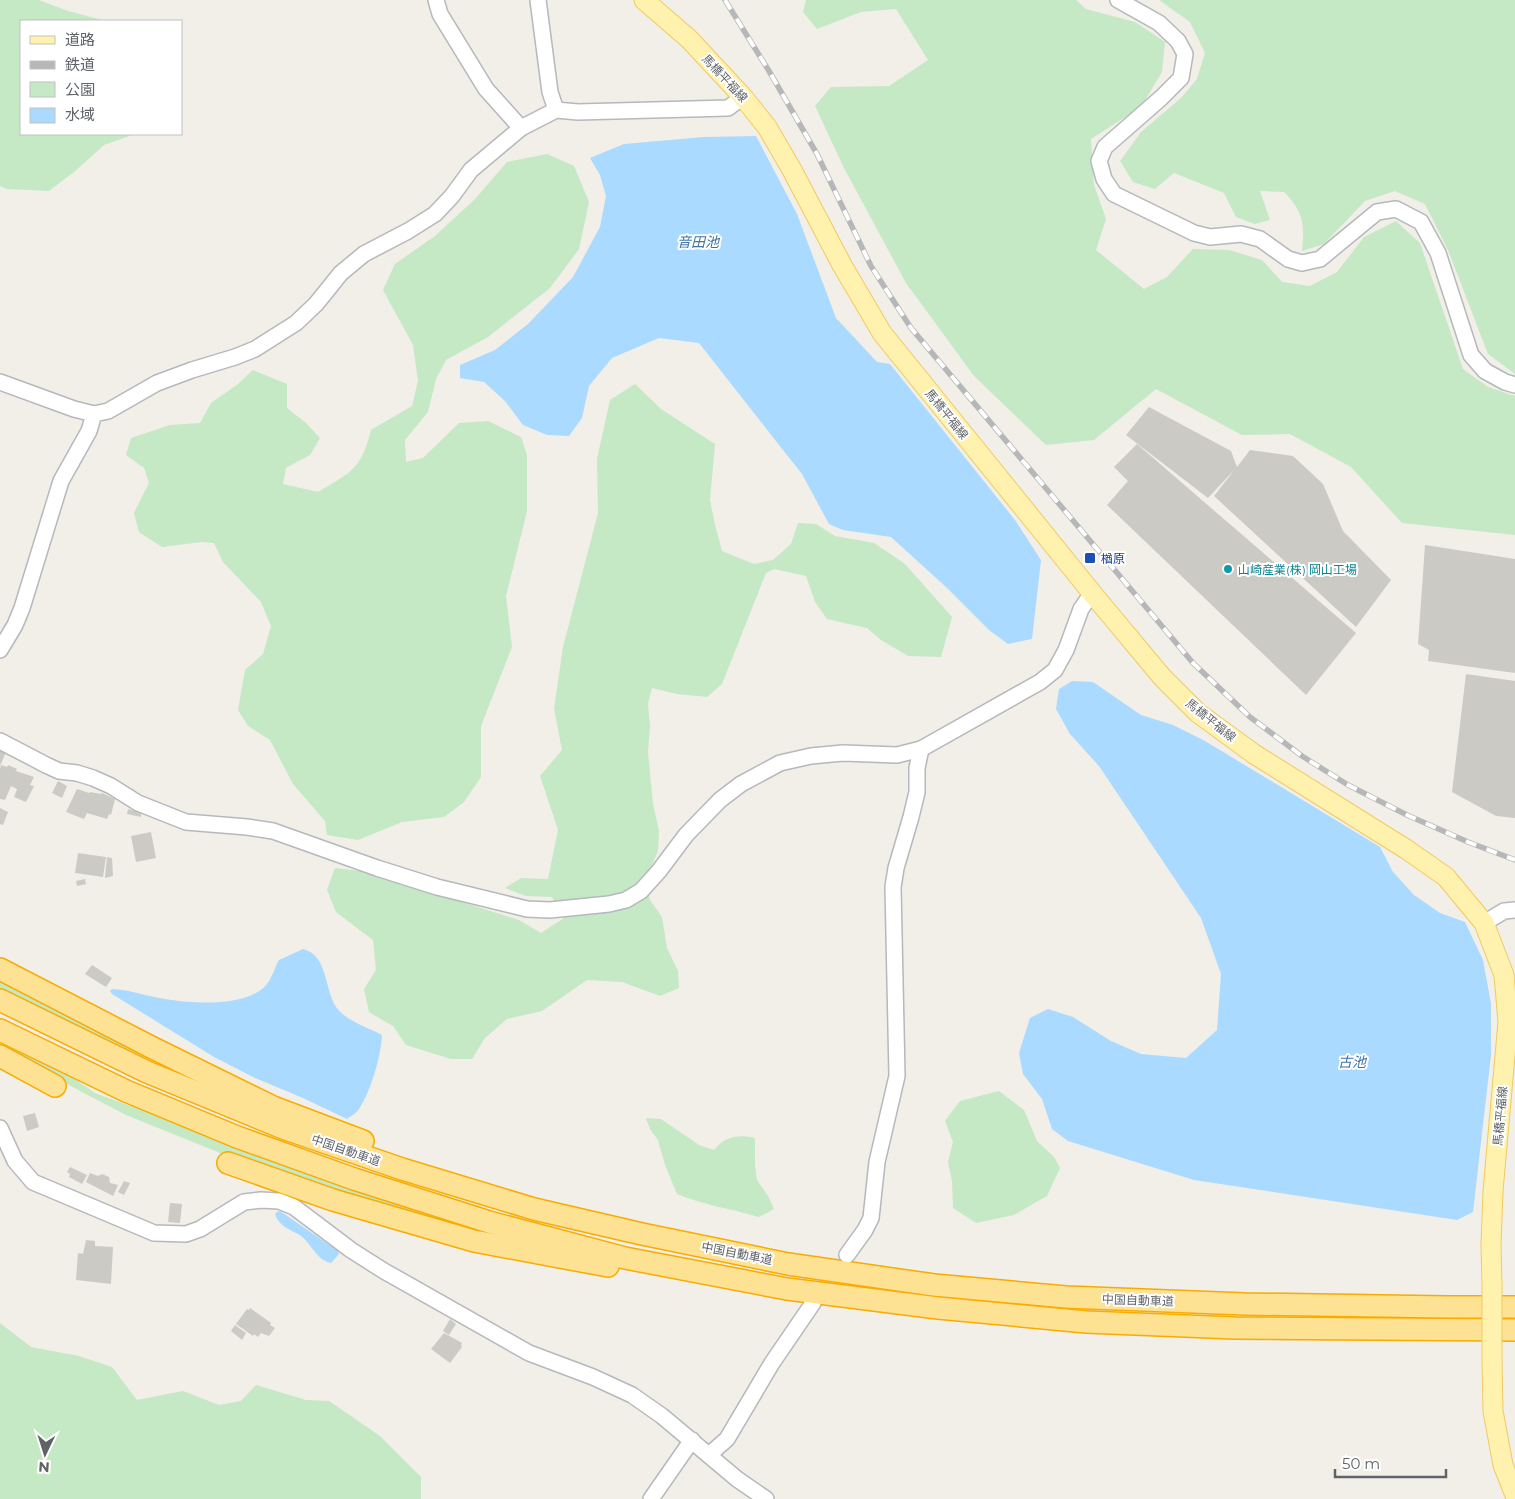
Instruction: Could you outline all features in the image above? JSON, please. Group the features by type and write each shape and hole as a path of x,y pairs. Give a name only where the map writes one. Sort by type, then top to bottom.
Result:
{"highway":[{"path":"0,969 273,1108 486,1187 534,1209"},
{"name":"中国自動車道","path":"0,1000 148,1072 283,1128 402,1169 534,1209 642,1234 788,1264 934,1285 1086,1298 1245,1304 1515,1307"},
{"name":"中国自動車道","path":"0,1030 126,1091 237,1137 354,1179 489,1222 625,1258 787,1289 938,1308 1086,1322 1236,1328 1515,1330"},
{"path":"0,1056 56,1086"},
{"path":"228,1163 332,1200 474,1241 659,1276 787,1289"}],"main road":[{"name":"馬橋平福線","path":"644,0 689,39 743,97 772,135 842,265 882,333 1162,677 1198,713 1254,754 1406,849 1446,877 1484,923 1504,975 1508,1022 1493,1191 1491,1245 1492,1358 1493,1411 1503,1464 1515,1495"}],"street":[{"path":"436,0 440,14 486,89 521,128"},
{"path":"538,0 550,92 556,110"},
{"path":"1118,0 1159,23 1178,40 1186,54 1181,78 1105,147 1100,161 1104,179 1114,194 1194,233 1210,238 1241,234 1260,240 1288,259 1302,263 1320,259 1377,212 1396,209 1421,222 1438,254 1472,355 1485,371 1505,382 1515,385"},
{"path":"0,382 74,410 94,414 108,411 157,383 235,357 255,348 296,323 316,304 341,274 364,254 408,231 435,214 452,196 471,170 521,128 556,110 578,112 728,108 743,97"},
{"path":"0,650 15,625 22,608 61,481 89,431 94,414"},
{"path":"0,741 59,771 93,778 111,786 138,803 186,822 273,831 437,887 527,909 550,910 609,904 626,900 641,891 660,871 686,835 720,800 741,784 780,763 811,756 843,753 898,756 922,749 1040,682 1055,670 1066,650 1081,609 1092,593"},
{"path":"847,1255 866,1230 872,1218 877,1162 897,1076 893,887 896,868 917,792 917,768 922,749"},
{"path":"1484,923 1504,911 1515,910"},
{"path":"0,1128 15,1160 33,1182 154,1233 186,1234 200,1229 244,1202 280,1201 294,1207 351,1250 384,1271 529,1353 593,1377 632,1395 710,1454 737,1479 766,1499"},
{"path":"710,1454 727,1439 772,1363 813,1303"},
{"path":"651,1499 692,1440"}],"green space":[{"path":"0,0 39,0 68,11 102,20 20,20 20,135 132,135 104,145 49,191 7,189 0,186"},
{"path":"806,0 1076,0 1086,9 1135,22 1165,42 1162,72 1141,107 1091,139 1094,185 1106,219 1096,250 1144,289 1167,277 1193,249 1229,250 1262,260 1282,282 1310,286 1337,272 1364,237 1396,221 1420,243 1463,369 1488,387 1515,396 1515,535 1402,523 1351,467 1290,434 1242,435 1156,389 1094,440 1046,445 974,376 906,283 844,168 815,106 831,87 889,86 928,60 896,9 861,12 817,29 803,12"},
{"path":"1159,0 1515,0 1515,374 1488,354 1448,250 1425,204 1395,191 1365,201 1324,244 1302,251 1303,225 1301,218 1295,205 1284,192 1260,191 1270,220 1255,224 1236,217 1224,193 1174,173 1155,189 1133,182 1120,161 1141,132 1181,98 1197,79 1205,53 1190,22"},
{"path":"547,154 574,166 589,202 579,249 550,288 488,337 446,360 436,379 428,412 405,440 406,462 423,458 459,423 488,421 521,437 527,455 527,511 506,596 512,647 481,726 481,777 464,802 444,817 402,822 358,840 327,835 325,821 293,784 270,740 248,726 238,710 245,670 263,654 271,626 261,602 223,562 214,543 202,542 162,547 139,532 134,513 149,483 144,468 126,455 131,438 170,425 200,423 211,403 238,384 253,370 287,384 287,408 306,423 320,438 310,455 286,468 283,484 318,492 339,480 359,462 371,430 412,406 418,381 413,345 383,290 395,264 435,236 475,199 507,162"},
{"path":"635,384 661,409 715,444 710,500 722,551 754,564 773,560 791,544 798,523 816,524 835,536 874,543 905,564 952,617 941,657 908,656 881,640 867,628 827,619 815,602 806,576 774,569 766,573 722,684 707,697 677,694 652,688 648,704 650,726 648,752 653,804 659,831 658,851 645,881 650,900 662,917 667,948 678,971 679,988 660,996 622,982 587,980 542,1011 507,1019 485,1038 472,1059 451,1059 406,1045 393,1026 369,1012 364,989 376,970 373,940 336,912 327,890 335,868 368,872 519,920 541,933 564,918 552,897 526,896 505,888 521,878 548,879 558,830 540,776 562,750 554,709 563,647 598,513 597,459 610,400"},
{"path":"0,977 221,1091 116,1045 0,988"},
{"path":"0,1040 70,1076 95,1093 130,1106 138,1107 314,1174 492,1234 491,1237 250,1165 126,1115 0,1049"},
{"path":"999,1091 1024,1110 1037,1141 1054,1157 1060,1168 1047,1196 1014,1215 976,1223 953,1208 952,1181 948,1162 953,1142 945,1121 960,1101"},
{"path":"646,1118 661,1119 699,1145 714,1150 718,1145 733,1137 755,1138 757,1180 774,1209 759,1217 707,1204 677,1194 665,1165 658,1140 650,1129"},
{"path":"0,1323 31,1347 79,1356 112,1367 137,1400 183,1391 219,1405 241,1401 256,1385 306,1400 329,1401 380,1436 421,1477 421,1499 0,1499"}],"water":[{"name":"音田池","path":"756,136 797,214 836,318 877,362 890,364 1015,520 1041,560 1032,639 1008,644 989,630 946,587 891,537 843,530 829,524 802,474 699,343 659,338 612,358 589,386 582,418 569,436 547,435 523,425 505,401 484,382 460,378 460,365 495,350 528,324 573,277 600,227 606,196 600,175 590,158 624,144 704,137"},
{"name":"古池","path":"1072,681 1093,682 1141,715 1173,725 1205,741 1380,847 1393,872 1414,895 1440,913 1465,922 1483,960 1491,1004 1491,1055 1473,1212 1457,1220 1194,1180 1068,1141 1052,1129 1042,1099 1023,1074 1019,1053 1030,1018 1048,1009 1073,1017 1111,1041 1141,1054 1186,1058 1217,1030 1221,974 1201,918 1099,766 1070,734 1056,709 1059,689"},
{"path":"303,949 311,952 317,958 332,999 340,1012 351,1020 382,1035 377,1063 368,1093 358,1110 347,1119 255,1078 214,1057 110,991 112,989 120,990 165,999 195,1002 236,1000 259,991 269,982 279,960"},
{"path":"280,1211 338,1251 339,1254 331,1263 321,1258 302,1237 279,1221 275,1214"}],"building":[{"name":"山崎産業(株) 岡山工場","path":"1149,407 1231,451 1237,467 1250,450 1293,456 1323,484 1343,531 1391,580 1356,627 1214,496 1235,469 1208,498 1126,435"},
{"name":"山崎産業(株) 岡山工場","path":"1137,444 1356,633 1306,695 1107,505 1128,481 1114,467"},
{"path":"1425,545 1515,559 1515,673 1428,661 1429,650 1418,644"},
{"path":"1466,674 1515,681 1515,818 1496,816 1452,792"},
{"path":"0,750 6,752 0,766"},
{"path":"1,765 7,767 8,765 17,769 16,771 34,777 30,785 34,786 26,802 14,797 17,789 11,786 5,800 0,799"},
{"path":"58,781 67,786 62,798 52,793"},
{"path":"77,789 89,793 102,793 115,799 111,815 109,814 107,819 87,813 84,819 66,812"},
{"path":"0,808 8,812 3,825 0,824"},
{"path":"128,809 141,813 141,817 127,814"},
{"path":"151,832 156,858 136,862 131,836"},
{"path":"78,853 106,857 103,877 75,873"},
{"path":"107,857 112,858 113,876 105,878"},
{"path":"85,879 86,884 77,886 76,881"},
{"path":"92,965 112,978 106,987 85,974"},
{"path":"35,1113 39,1127 27,1131 23,1116"},
{"path":"70,1167 87,1175 82,1184 69,1177 70,1174 67,1172"},
{"path":"90,1173 109,1177 110,1183 118,1185 113,1196 86,1182"},
{"path":"124,1181 130,1183 124,1195 118,1192"},
{"path":"170,1203 182,1204 180,1223 168,1222"},
{"path":"86,1240 95,1241 95,1246 113,1247 111,1284 76,1280 78,1253 83,1254"},
{"path":"250,1308 275,1328 269,1336 261,1333 258,1337 254,1334 253,1336 236,1324 247,1309 249,1310"},
{"path":"450,1319 456,1324 449,1335 443,1331"},
{"path":"235,1325 246,1333 242,1340 231,1331"},
{"path":"444,1333 462,1343 462,1347 450,1363 431,1349"}],"railway":[{"path":"725,0 817,154 871,266 911,328 1193,663 1250,717 1302,756 1348,785 1407,815 1515,860"}],"place":[{"name":"楢原","path":"1090,558"},
{"name":"山崎産業(株) 岡山工場","path":"1228,569"}]}
